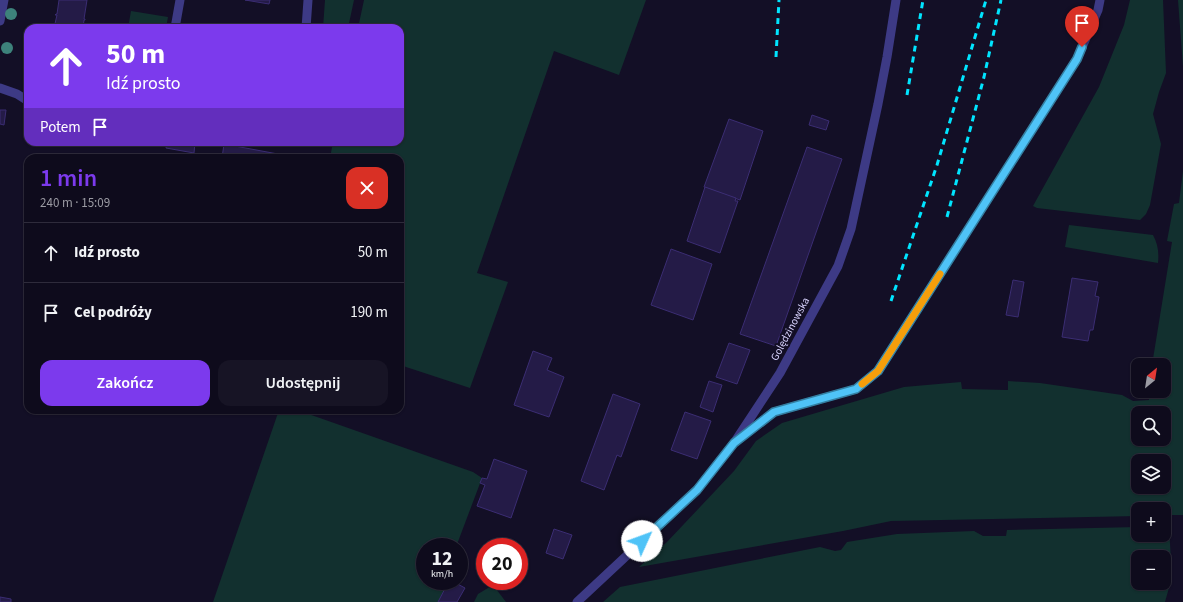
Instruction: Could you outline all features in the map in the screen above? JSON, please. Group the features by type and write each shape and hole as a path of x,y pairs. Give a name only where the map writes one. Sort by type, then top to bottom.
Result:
{"lane":[{"path":"0,21 4,0"},
{"path":"176,24 180,0"},
{"path":"306,24 308,0"},
{"name":"Golędzinowska","path":"577,602 697,490 734,443 780,373 838,266 851,230 878,104 896,0"},
{"path":"734,443 774,412 856,389 878,371 1077,59 1098,10 1100,0"},
{"path":"0,88 24,98"}],"green space":[{"path":"325,0 354,0 349,24 323,24"},
{"path":"364,0 646,0 619,75 554,51 477,273 508,282 470,388 404,366 404,154 331,154 332,146 404,146 404,24 359,24"},
{"path":"1130,0 1163,0 1166,73 1153,114 1161,144 1150,205 1146,214 1140,220 1037,208 1033,206 1099,87 1124,25"},
{"path":"1178,0 1183,0 1183,67"},
{"path":"131,11 168,17 167,24 129,24"},
{"path":"1183,171 1183,515 1171,515 1171,502 1131,502 1131,516 891,521 843,531 639,567 667,542 734,471 756,441 782,423 904,387 961,382 962,389 1008,390 1008,381 1040,383 1122,395 1133,401 1149,400 1149,398 1171,398 1171,358 1153,358 1172,242 1167,241 1174,204 1179,203"},
{"path":"1069,225 1153,235 1158,249 1158,263 1065,247"},
{"path":"278,414 309,414 473,472 482,478 459,538 416,538 416,590 444,590 438,602 213,602"},
{"path":"1131,527 1131,542 1170,542 1170,550 1131,550 1131,590 1168,590 1165,602 603,602 620,587 820,547 835,551 841,550 847,542 897,534 974,531 983,536 1006,536 1007,530"},
{"path":"1171,560 1172,577 1171,581"},
{"path":"485,590 497,590 506,602 474,602 478,594"}],"building":[{"path":"59,0 87,0 84,24 55,24 57,15 55,15 57,14"},
{"path":"245,0 270,0 269,4"},
{"path":"0,110 6,110 4,125 0,124"},
{"path":"812,115 829,121 826,130 809,125"},
{"path":"729,119 763,131 740,200 704,187"},
{"path":"166,146 195,146 194,153 166,148"},
{"path":"224,146 235,146 278,154 223,154"},
{"path":"807,147 842,159 776,346 740,334"},
{"path":"705,187 736,198 735,201 738,201 720,253 687,241"},
{"path":"671,249 712,264 693,320 651,305"},
{"path":"1072,278 1098,282 1095,296 1099,297 1093,330 1090,330 1088,341 1062,337"},
{"path":"1013,280 1024,282 1018,317 1006,315"},
{"path":"729,343 750,350 737,384 716,377"},
{"path":"533,351 552,358 547,370 564,377 549,417 514,405"},
{"path":"709,381 722,385 713,412 700,407"},
{"path":"613,394 640,404 621,457 617,455 604,490 581,481"},
{"path":"685,412 711,421 697,459 671,450"},
{"path":"494,459 527,471 511,518 477,506 485,485 480,483 482,478 487,479"},
{"path":"554,529 572,535 563,559 546,553"},
{"path":"444,590 464,590 457,602 438,602"},
{"path":"0,597 11,599 11,602 0,602"}],"railway":[{"path":"776,57 779,0"},
{"path":"907,95 923,0"},
{"path":"891,301 937,165 986,0"},
{"path":"947,217 984,77 1001,0"}],"slow traffic":[{"path":"862,384 878,371 940,274"}],"route":[{"path":"642,541 697,490 734,443 774,412 856,389 878,371 1077,59 1082,47"}]}
